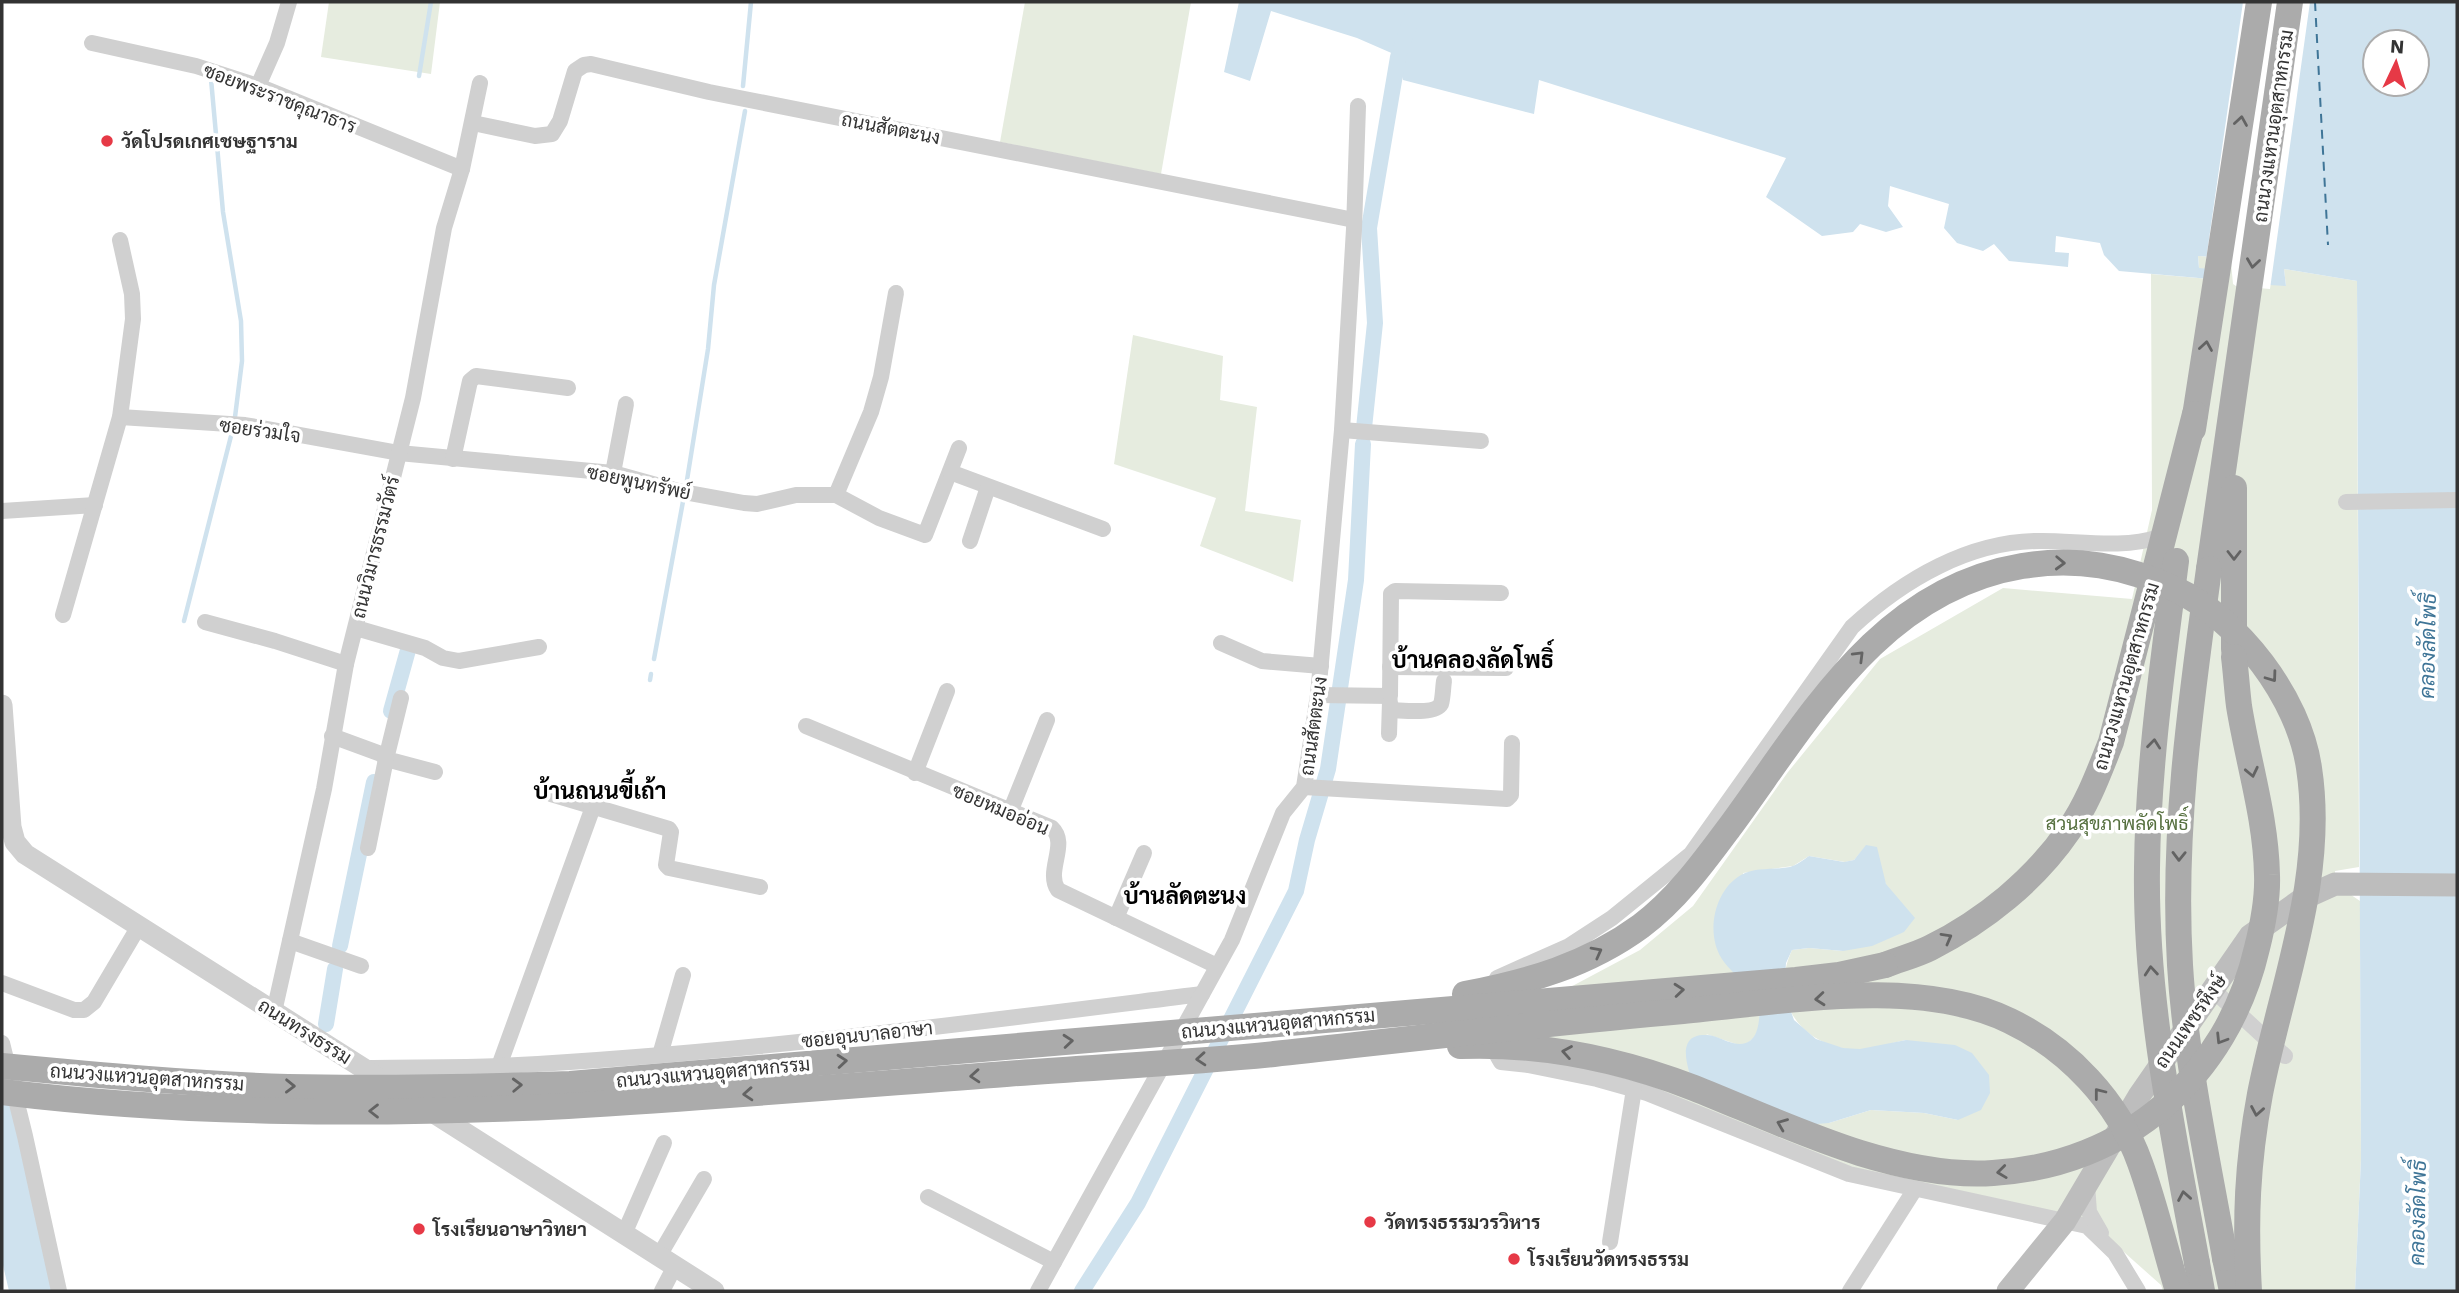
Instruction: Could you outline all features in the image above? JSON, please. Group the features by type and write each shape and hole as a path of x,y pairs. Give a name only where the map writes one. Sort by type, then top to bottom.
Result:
{"main road":[{"name":"ถนนวงแหวนอุตสาหกรรม","path":"2202,1291 2157,1032 2150,966 2147,870 2149,796 2189,425 2259,2"},
{"name":"ถนนวงแหวนอุตสาหกรรม","path":"2232,1291 2189,1043 2180,965 2179,850 2187,728 2290,2"},
{"path":"1269,1054 1467,1046 1515,1046 1561,1051 1602,1059 1659,1076 1859,1153 1905,1165 1945,1171 1991,1174 2031,1169 2069,1160 2113,1141 2147,1119 2182,1090 2209,1057 2233,1020 2251,973 2264,919 2267,876 2261,817 2239,704 2234,657 2235,498 2231,413"},
{"name":"ถนนวงแหวนอุตสาหกรรม","path":"2,1066 139,1079 286,1087 570,1084 1839,975 1896,961 1928,949 1967,928 2003,901 2039,868 2070,829 2094,785 2111,742 2189,425"},
{"path":"1269,1023 1516,984 1559,971 1598,952 1641,926 1674,896 1708,857 1830,689 1861,653 1900,620 1943,592 1995,571 2046,562 2097,564 2142,573 2190,596 2223,621 2259,659 2283,692 2299,728 2309,764 2313,806 2307,888 2261,1089 2246,1192 2249,1291"},
{"name":"ถนนเพชรหึงษ์","path":"2008,1291 2065,1221 2138,1096 2250,936 2304,898 2335,884 2457,884"},
{"name":"ถนนวงแหวนอุตสาหกรรม","path":"2,1092 184,1107 300,1111 491,1110 641,1102 1269,1054 1515,1026 1834,998 1888,995 1936,998 2008,1020 2043,1040 2073,1063 2101,1093 2124,1129 2139,1160 2178,1291"}],"street":[{"path":"258,86 277,43 289,2"},
{"name":"ซอยพระราชคุณาธาร","path":"92,43 196,66 258,86 462,169"},
{"name":"ถนนสัตตะนง","path":"473,124 535,136 552,134 560,121 575,71 591,64 709,92 1354,220"},
{"name":"ถนนวิมารธรรมวัตร์","path":"274,1012 324,789 331,736 346,664 413,398 444,228 462,169 480,83"},
{"name":"ถนนสัตตะนง","path":"1038,1291 1232,940 1283,813 1308,787 1323,694 1321,666 1342,430 1358,106"},
{"path":"63,615 120,417 133,319 132,294 120,240"},
{"path":"835,495 871,412 881,377 897,293"},
{"path":"453,459 470,381 475,376 568,388"},
{"path":"613,473 625,404"},
{"name":"ซอยร่วมใจ","path":"120,417 245,425 398,453"},
{"path":"2112,1249 2087,1226 1849,1174 1634,1089 1586,1076 1501,1062 1485,1034 1482,1008 1485,985 1569,946 1612,918 1691,854 1852,627 1881,601 1927,571 1984,548 2037,541 2130,543 2159,537 2189,425"},
{"path":"1342,430 1481,441"},
{"name":"ซอยพูนทรัพย์","path":"398,453 613,473 678,491 744,503 757,504 796,495 835,495 879,518 925,535 958,449"},
{"path":"950,471 1103,529"},
{"path":"970,541 988,487"},
{"path":"2351,501 2457,500"},
{"path":"2,511 95,505"},
{"path":"1389,734 1391,594 1395,591 1501,593"},
{"path":"205,622 346,664"},
{"path":"356,628 459,661 539,648"},
{"path":"1222,643 1262,661 1321,666"},
{"path":"1390,667 1506,668"},
{"path":"1323,694 1349,695 1430,711 1440,704 1444,681"},
{"path":"915,773 947,691"},
{"path":"368,848 401,698"},
{"name":"ถนนทรงธรรม","path":"2,705 7,826 25,854 715,1291"},
{"path":"1010,812 1047,720"},
{"name":"ซอยหมออ่อน","path":"806,726 1052,828 1057,833 1058,842 1053,879 1058,890 1217,967"},
{"path":"331,736 381,754 386,759 435,772"},
{"path":"1308,787 1507,799 1511,794 1513,743"},
{"path":"551,794 671,830 666,865 669,868 760,887"},
{"path":"499,1066 593,807"},
{"path":"1116,918 1143,853"},
{"path":"2,983 74,1010 84,1010 94,1002 139,926"},
{"path":"290,941 361,966"},
{"path":"660,1055 683,975"},
{"path":"2212,989 2285,1056"},
{"name":"ซอยอุนบาลอาษา","path":"363,1068 499,1066 660,1055 936,1027 1202,994"},
{"path":"2,1043 59,1291"},
{"path":"1609,1241 1634,1089"},
{"path":"624,1234 664,1143"},
{"path":"662,1291 667,1261 704,1179"},
{"path":"2087,1183 2089,1212 2138,1291"},
{"path":"1850,1291 1915,1189"},
{"path":"928,1197 1054,1262"}],"green space":[{"path":"329,2 440,2 431,74 321,57"},
{"path":"1025,2 1191,2 1161,174 1000,142"},
{"name":"สวนสุขภาพลัดโพธิ์","path":"2198,256 2234,258 2286,286 2284,269 2357,281 2359,867 2335,871 2335,884 2360,901 2361,1159 2355,1291 2163,1291 2161,1285 2107,1237 1849,1174 1647,1093 1528,1065 1563,991 1640,950 1693,906 1788,772 1880,659 2003,588 2132,599 2152,510 2151,274 2210,279 2199,268","holes":["1866,846 1886,884 1843,951 1809,948 1792,950 1786,967 1786,998 1791,1012 1800,1024 1811,1035 1825,1043 1858,1049 1906,1040 1958,1120 1924,1113 1871,1110 1829,1123 1706,1034 1736,1044 1746,1044 1754,1038 1760,1025 1759,996 1743,873 1793,866 1809,856 1845,862 1854,860"]},
{"path":"1133,335 1223,356 1220,400 1257,407 1245,511 1301,520 1293,582 1200,546 1216,498 1114,464"}],"water":[{"name":"คลองลัดโพธิ์","path":"1239,2 2457,2 2457,1291 2355,1291 2361,1159 2357,281 2284,269 2286,286 2237,283 2234,258 2198,256 2199,268 2209,269 2210,279 2119,271 2104,255 2100,243 2056,236 2055,252 2069,253 2068,267 2009,261 1994,244 1983,251 1957,243 1944,228 1949,204 1890,186 1888,206 1903,227 1886,232 1860,224 1853,232 1822,236 1766,197 1786,158 1539,80 1534,114 1403,80 1396,55 1357,38 1271,11 1250,81 1224,72"},
{"path":"1866,845 1877,847 1886,884 1915,918 1904,932 1872,946 1843,951 1809,948 1792,950 1786,963 1784,992 1794,1020 1816,1039 1843,1048 1860,1049 1906,1040 1955,1045 1972,1053 1989,1075 1990,1093 1981,1110 1958,1120 1924,1113 1871,1110 1829,1123 1803,1125 1694,1086 1686,1053 1690,1040 1707,1035 1742,1044 1754,1036 1759,1021 1759,996 1724,962 1714,940 1715,914 1724,891 1746,872 1790,867 1809,856 1844,862 1854,860"},
{"path":"2,1067 57,1291 9,1291 2,1261"}],"pier":[{"path":"2243,2 2310,2 2270,289 2236,286 2233,284 2231,262 2206,260"}],"waterway":[{"path":"419,76 431,2"},
{"path":"743,86 751,2"},
{"path":"1364,428 1375,323 1369,228 1398,57 1417,2"},
{"path":"211,79 223,212 241,321 242,361 235,417"},
{"path":"687,480 708,349 714,285 745,111"},
{"path":"184,621 231,436"},
{"path":"1082,1291 1138,1203 1296,891 1307,840 1328,769 1356,580 1363,444"},
{"path":"654,659 684,496"},
{"path":"391,711 408,650"},
{"path":"650,680 651,674"},
{"path":"340,946 374,782"},
{"path":"326,1024 335,969"}],"ferry route":[{"path":"2315,2 2328,245"}],"place":[{"name":"วัดโปรดเกศเชษฐาราม","path":"107,141"},
{"name":"วัดทรงธรรมวรวิหาร","path":"1370,1222"},
{"name":"โรงเรียนอาษาวิทยา","path":"419,1229"},
{"name":"โรงเรียนวัดทรงธรรม","path":"1514,1259"}],"district":[{"name":"บ้านคลองลัดโพธิ์","path":"1473,660"},
{"name":"บ้านถนนขี้เถ้า","path":"600,791"},
{"name":"บ้านลัดตะนง","path":"1185,896"}]}
